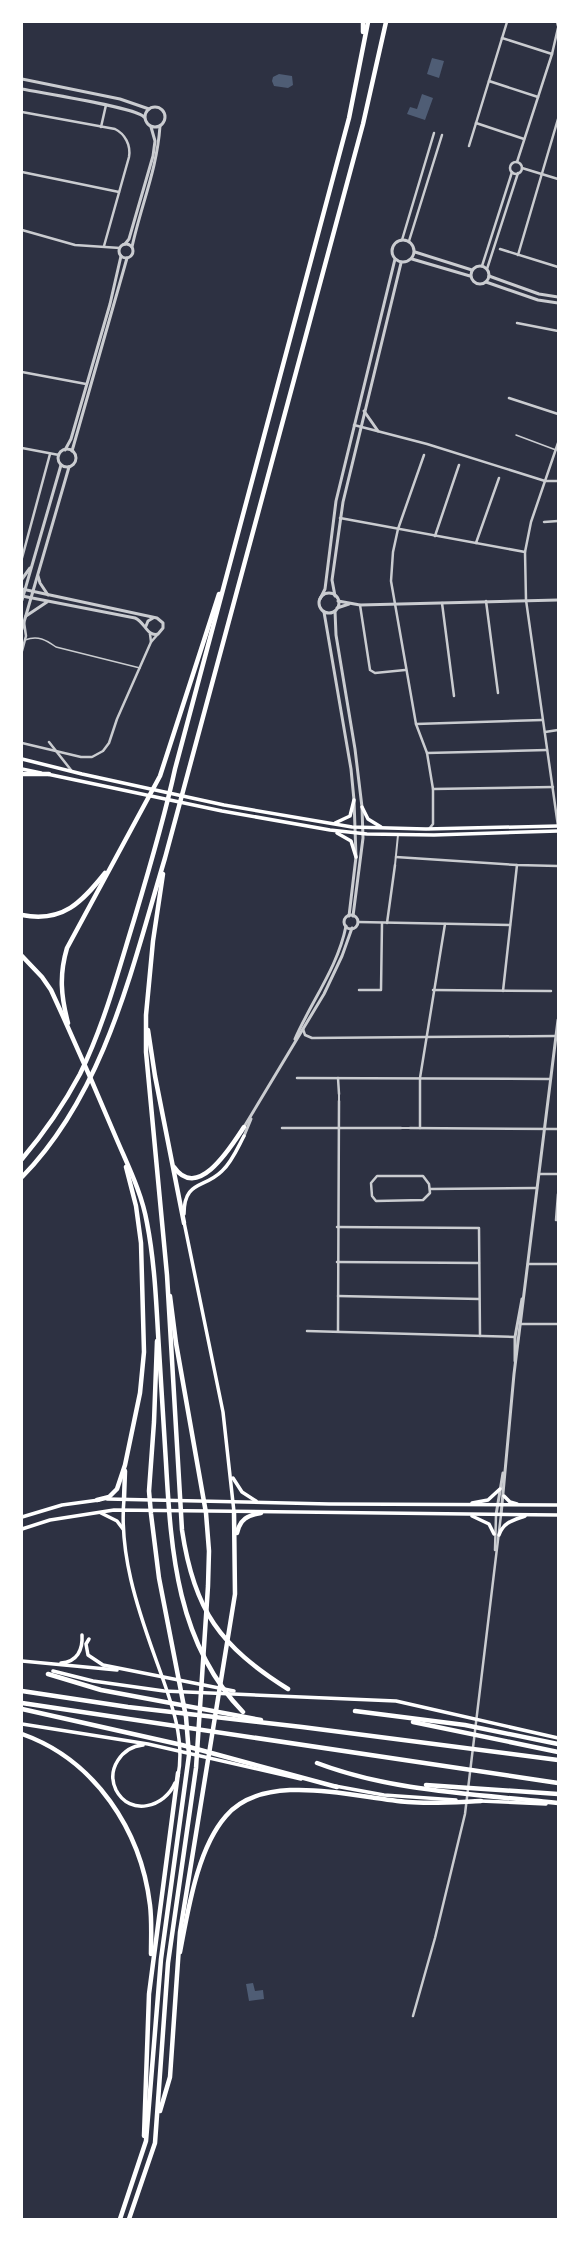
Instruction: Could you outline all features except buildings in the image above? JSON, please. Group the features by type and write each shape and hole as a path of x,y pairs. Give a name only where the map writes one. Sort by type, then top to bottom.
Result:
{"highway":[{"path":"363,22 363,38"},
{"path":"22,1158 61,1105 79,1075 92,1048 105,1013 165,816 175,769 349,118 363,38 368,22"},
{"path":"22,1177 69,1116 101,1053 124,991 167,852 363,124 386,22"},
{"path":"71,1032 61,991 64,958 76,929 144,808 160,776 232,553"},
{"path":"22,774 49,774"},
{"path":"129,2219 151,2159 158,2116 168,1963 196,1768 209,1559 206,1513 176,1343 167,1275 147,1077 146,1015 154,928 167,852"},
{"path":"22,915 52,916 73,908 89,893 113,862"},
{"path":"22,956 51,990 101,1100 136,1182 145,1210 151,1246 157,1321 169,1528 177,1583 186,1617 206,1662 219,1684 243,1712"},
{"path":"146,1015 155,1076 184,1223"},
{"path":"171,1159 174,1167 182,1175 187,1177 201,1176 217,1165 225,1156 244,1127"},
{"path":"97,1500 114,1493 125,1465 140,1393 144,1337 139,1224 131,1186 119,1144"},
{"path":"167,1275 182,1530 193,1584 208,1617 222,1636 260,1672 288,1689"},
{"path":"120,2219 146,2141 161,1958 188,1769 186,1717 158,1578 150,1497 157,1321"},
{"path":"124,1499 125,1465"},
{"path":"158,2116 170,2077 177,1970 186,1893 205,1785 235,1594 234,1512"},
{"path":"235,1547 237,1531 242,1520 249,1516 261,1513"},
{"path":"48,1674 101,1690 302,1727"},
{"path":"22,1691 128,1707 302,1727 558,1760"},
{"path":"22,1703 558,1783"},
{"path":"22,1709 182,1745 337,1787"},
{"path":"355,1711 465,1725 558,1744"},
{"path":"380,1715 558,1752"},
{"path":"22,1734 53,1748 84,1770 108,1798 134,1840 145,1875 150,1904 150,1987 142,2156"},
{"path":"317,1763 335,1770 371,1779 412,1786 558,1804"},
{"path":"150,1987 178,1773"},
{"path":"371,1779 406,1784 558,1794"},
{"path":"177,1970 190,1904 207,1848 226,1815 245,1801 261,1794 292,1789 410,1802 481,1801"}],"main road":[{"path":"22,759 73,772 224,805 356,827 426,830 558,826"},
{"path":"22,769 222,811 330,830 356,833 398,834 558,831"},
{"path":"328,823 341,821 350,816 354,800"},
{"path":"362,807 371,822 388,828"},
{"path":"330,830 349,838 353,844 356,856"},
{"path":"234,1512 234,1501 222,1405 184,1223 184,1203 188,1192 194,1187 215,1177 222,1171 244,1136"},
{"path":"230,1467 236,1484 242,1492 249,1498 265,1503"},
{"path":"465,1505 488,1500 500,1489"},
{"path":"504,1496 510,1502 522,1505"},
{"path":"124,1499 124,1532 130,1578 174,1716 179,1743 179,1767 173,1789 166,1798 158,1804 139,1806 124,1799 116,1790 114,1782 115,1765 120,1756 128,1749 148,1744"},
{"path":"22,1517 62,1505 97,1500 124,1499 216,1500 265,1503 558,1505"},
{"path":"22,1529 50,1520 96,1512 123,1510 261,1513 558,1515"},
{"path":"96,1512 108,1515 117,1521 124,1532"},
{"path":"467,1514 482,1519 489,1524 494,1534"},
{"path":"499,1536 501,1529 508,1522 529,1515"},
{"path":"41,1663 58,1663 72,1660 80,1652 82,1635"},
{"path":"89,1639 86,1649 88,1655 92,1660 103,1665 138,1673 249,1693"},
{"path":"22,1661 138,1673"},
{"path":"53,1671 94,1681 137,1688 191,1692 249,1693 396,1701 558,1738"},
{"path":"22,1724 148,1744 337,1787 407,1797 558,1804"}],"street":[{"path":"469,146 507,22"},
{"path":"482,266 512,172 510,166 516,162 552,54 558,27 557,22"},
{"path":"502,38 552,54"},
{"path":"22,79 120,98 149,109 157,107 164,113 164,121 160,126 160,142 132,247 133,253 127,258 72,451"},
{"path":"489,81 538,96"},
{"path":"22,89 140,114 144,117 146,123 151,127 155,141 153,156 129,239 126,244 120,248 75,245 22,230"},
{"path":"102,127 106,106"},
{"path":"144,117 149,109"},
{"path":"22,112 122,132 128,144 129,157 104,246"},
{"path":"518,255 558,119"},
{"path":"476,123 524,138"},
{"path":"151,127 160,126"},
{"path":"401,263 395,259 392,254 393,247 402,240 434,133"},
{"path":"409,242 442,135"},
{"path":"516,162 521,165 522,168 558,179"},
{"path":"486,282 489,276 487,269 518,173 522,168"},
{"path":"22,172 119,192"},
{"path":"512,172 518,173"},
{"path":"402,240 409,242 415,252 472,270"},
{"path":"126,244 132,247"},
{"path":"22,448 59,455 65,450 71,439 113,292 121,256 120,248"},
{"path":"500,249 558,267"},
{"path":"412,259 415,252"},
{"path":"121,256 127,258"},
{"path":"290,1052 334,963 344,939 346,926 344,921 349,916 356,856 354,800 351,769 324,612 320,607 320,599 325,590 336,501 395,259"},
{"path":"401,263 412,259 470,276 473,281 478,284 486,282 538,300 558,303"},
{"path":"401,263 360,427 340,518 332,580 335,596 338,601 360,605 558,600"},
{"path":"470,276 472,270 476,266 482,266 487,269"},
{"path":"489,276 539,294 558,297"},
{"path":"517,323 558,331"},
{"path":"22,372 86,384"},
{"path":"509,398 558,414"},
{"path":"364,412 378,431"},
{"path":"354,425 545,481 558,481"},
{"path":"558,443 531,522 525,552 526,600 558,826"},
{"path":"22,629 69,467 73,465 76,460 76,455 72,451 65,450"},
{"path":"22,558 50,454"},
{"path":"59,455 61,465 32,565 23,590 22,598 31,598 135,618 142,621 146,626 150,634 151,642"},
{"path":"424,455 398,530 393,552 392,575 394,604 405,670 416,724 427,754 433,790 433,824 426,830"},
{"path":"61,465 69,467"},
{"path":"435,536 459,465"},
{"path":"476,543 499,478"},
{"path":"340,518 398,530 525,552"},
{"path":"544,522 558,522"},
{"path":"22,579 32,565"},
{"path":"38,575 40,583 50,596"},
{"path":"22,743 81,757 98,755 109,744 117,719 141,668 151,642 163,628 163,623 160,619 23,590"},
{"path":"320,599 326,594 335,596"},
{"path":"338,601 336,609 336,635 355,749 362,807 363,833 353,916 358,922"},
{"path":"26,616 47,602"},
{"path":"486,602 498,693"},
{"path":"442,603 454,696"},
{"path":"324,612 330,613 350,604"},
{"path":"360,605 370,670 375,673 405,670"},
{"path":"146,626 148,621 153,618"},
{"path":"22,651 25,640 24,622"},
{"path":"150,634 158,634"},
{"path":"416,724 542,720"},
{"path":"545,732 558,730"},
{"path":"49,742 67,767 73,772"},
{"path":"427,754 547,750"},
{"path":"433,790 553,787"},
{"path":"387,923 398,834"},
{"path":"396,857 516,865 558,866"},
{"path":"503,991 516,865"},
{"path":"244,1127 290,1052 332,978 352,928 358,922 510,925"},
{"path":"359,990 381,990 382,923"},
{"path":"420,1128 420,1078 433,990 445,924"},
{"path":"346,926 352,928"},
{"path":"433,990 551,991"},
{"path":"514,1374 515,1337 528,1264 558,1020"},
{"path":"303,1029 305,1035 312,1038 555,1036"},
{"path":"297,1078 550,1079"},
{"path":"338,1078 338,1332"},
{"path":"244,1136 253,1114"},
{"path":"282,1128 558,1129"},
{"path":"539,1174 558,1174"},
{"path":"377,1176 423,1176 430,1188 430,1193 423,1200 379,1202 372,1196 371,1183 377,1176"},
{"path":"430,1188 537,1188"},
{"path":"558,1194 556,1220 558,1220"},
{"path":"337,1227 479,1228 480,1336"},
{"path":"337,1262 479,1263"},
{"path":"528,1264 558,1264"},
{"path":"495,1557 494,1534 496,1515 504,1466 514,1374 522,1324 525,1285"},
{"path":"338,1296 480,1299"},
{"path":"517,1324 558,1324"},
{"path":"307,1331 520,1338"},
{"path":"413,2016 435,1938 462,1830 495,1557 502,1515 504,1496 504,1466"}],"lane":[{"path":"516,435 556,450"},
{"path":"25,640 35,637 46,639 56,647 141,668"}],"water":[{"path":"432,58 444,61 439,78 427,74"},
{"path":"279,74 292,76 293,85 288,88 274,86 272,81 273,77"},
{"path":"422,94 433,98 425,120 407,114 410,107 417,109"},
{"path":"253,1983 255,1991 263,1990 264,1999 249,2001 246,1984"}]}
